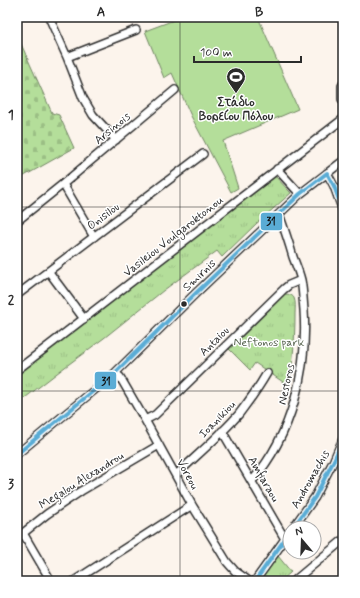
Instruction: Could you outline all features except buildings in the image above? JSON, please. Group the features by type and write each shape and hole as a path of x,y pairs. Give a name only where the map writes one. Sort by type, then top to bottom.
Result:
{"street":[{"path":"48,17 88,107 100,123 116,140"},
{"path":"67,57 136,30"},
{"path":"343,84 343,101"},
{"name":"Arsinois","path":"17,221 175,90"},
{"name":"Vasileiou Voulgaroktonou","path":"17,370 343,119"},
{"name":"Onisilou","path":"17,295 203,154"},
{"name":"Smirnis","path":"17,454 115,373 300,194 343,161"},
{"path":"277,169 300,194"},
{"path":"327,173 334,186 343,211"},
{"path":"63,184 94,237"},
{"name":"Nestoros","path":"252,480 276,448 291,412 298,387 302,360 304,338 304,301 301,280 279,214"},
{"path":"49,272 84,319"},
{"name":"Antaiou","path":"145,420 155,415 284,289 301,280"},
{"name":"Voreou","path":"115,373 120,377 192,505 227,562 235,571 248,581"},
{"name":"Ioanikiou","path":"176,475 239,414 261,384 267,373"},
{"name":"Amfiaraou","path":"222,431 282,534"},
{"name":"Andromachis","path":"298,520 318,490 343,439"},
{"name":"Megalou Alexandrou","path":"17,538 47,514 81,491 159,445"},
{"path":"74,581 83,579 192,505"},
{"path":"23,533 51,581"},
{"path":"294,581 343,540"},
{"path":"255,581 282,543"}],"green space":[{"name":"Στάδιο Βορείου Πόλου","path":"182,17 258,17 298,109 223,141 238,188 231,192 191,116 172,73 164,78 145,31"},
{"path":"17,35 52,113 59,115 74,148 17,180"},
{"path":"274,175 291,193 222,257 217,251 164,290 17,404 17,374"},
{"name":"Neftonos park","path":"283,294 289,294 292,296 295,304 294,350 289,386 255,363 250,370 228,348"},
{"path":"278,556 291,572 281,581 260,581"}],"transit line":[{"name":"31","path":"17,454 115,373 300,194 327,173 334,186 343,211"},
{"name":"31","path":"299,520 315,497 343,439"},
{"name":"31","path":"255,581 282,543"}],"place":[{"name":"Στάδιο Βορείου Πόλου","path":"236,94"}]}
